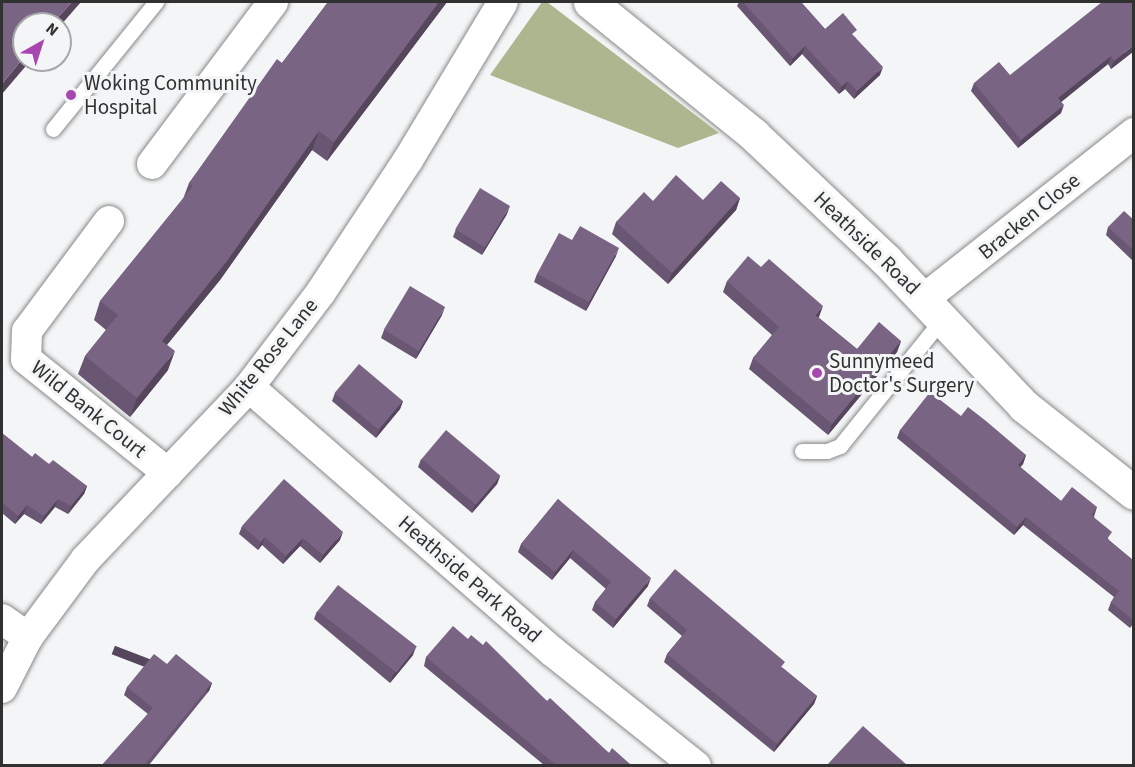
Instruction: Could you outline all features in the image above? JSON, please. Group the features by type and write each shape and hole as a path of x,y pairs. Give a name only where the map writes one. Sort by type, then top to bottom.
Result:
{"street":[{"path":"152,164 273,2"},
{"name":"White Rose Lane","path":"2,688 28,637 86,559 249,387 321,292 402,169 503,2"},
{"name":"Heathside Road","path":"590,2 754,135 933,309 1024,406 1134,494"},
{"name":"Bracken Close","path":"933,309 1134,133"},
{"name":"Wild Bank Court","path":"109,221 27,331 26,359 168,473"},
{"name":"Heathside Park Road","path":"249,387 554,652 696,765"},
{"path":"2,619 28,637"}],"lane":[{"path":"53,129 156,2"},
{"path":"802,451 827,451 840,446 933,309"}],"green space":[{"path":"542,2 547,2 719,133 678,148 490,75"}],"building":[{"path":"2,2 72,2 63,12 12,12 12,72 2,84"},
{"path":"328,2 439,2 334,142 319,131 227,261 162,341 175,351 137,398 85,356 118,315 100,301 193,186 189,183 277,59 282,63"},
{"path":"743,2 801,2 825,29 843,13 857,30 852,34 883,67 857,91 848,81 842,86 805,46 793,58"},
{"path":"1102,2 1134,2 1134,45 1114,61 1111,56 1058,98 1064,105 1021,140 974,83 999,62 1010,75"},
{"path":"676,175 703,200 721,181 740,198 672,273 616,222 644,192 653,201"},
{"path":"480,188 510,206 485,247 455,229"},
{"path":"1124,211 1134,220 1134,251 1108,227"},
{"path":"580,226 619,248 589,302 537,274 559,233 572,240"},
{"path":"748,256 761,267 769,259 823,306 815,315 857,349 879,322 901,341 832,424 753,358 779,327 727,281"},
{"path":"410,286 445,307 419,351 384,330"},
{"path":"359,364 403,401 378,430 335,393"},
{"path":"930,392 961,416 968,407 986,421 1026,455 1018,465 1061,501 1072,487 1097,507 1091,515 1112,532 1107,539 1134,561 1133,620 1111,602 1119,591 1026,517 1017,527 900,430"},
{"path":"446,430 500,476 476,505 422,459"},
{"path":"2,433 32,457 35,453 49,464 53,460 87,486 71,506 58,499 44,516 27,505 18,516 2,502"},
{"path":"284,479 343,532 323,555 303,538 286,556 265,537 261,542 242,526"},
{"path":"558,499 651,578 616,619 595,602 611,582 573,550 555,572 521,544"},
{"path":"675,569 785,662 781,667 817,696 777,744 667,654 687,630 650,598"},
{"path":"338,585 417,647 396,673 318,611"},
{"path":"453,626 468,639 471,635 483,645 486,641 547,701 550,698 609,753 612,748 630,764 556,765 426,657"},
{"path":"154,654 167,664 176,654 212,683 146,763 149,765 102,765 153,708 127,687"},
{"path":"863,726 907,765 827,765"}],"place":[{"name":"Woking Community Hospital","path":"71,95"},
{"name":"Sunnymeed Doctor's Surgery","path":"817,373"}]}
